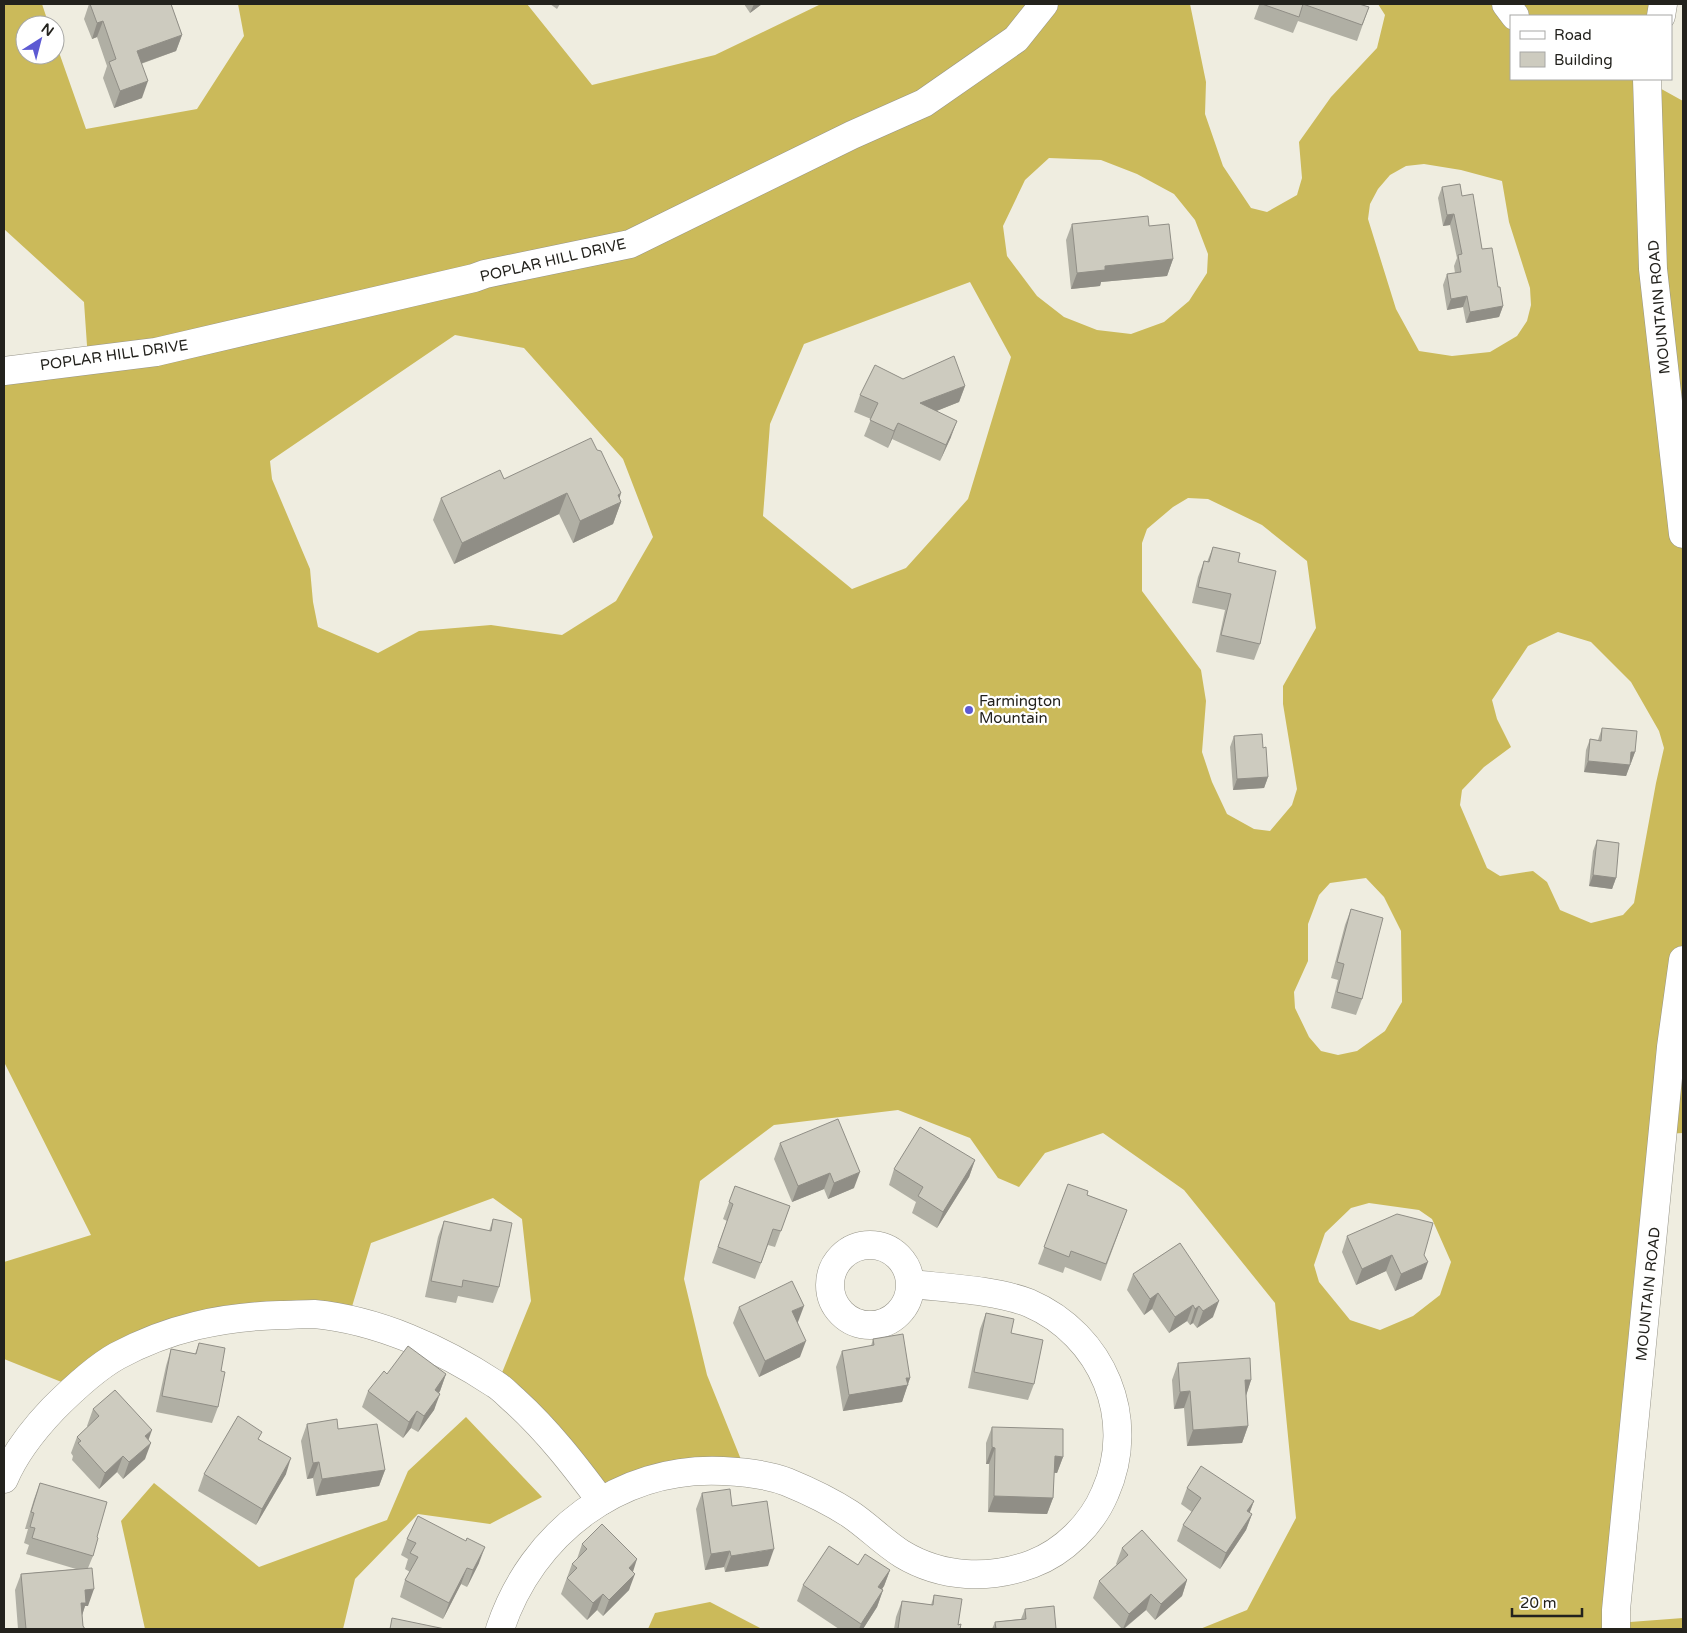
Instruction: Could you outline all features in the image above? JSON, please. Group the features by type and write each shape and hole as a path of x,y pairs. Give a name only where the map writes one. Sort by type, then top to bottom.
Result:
{"street":[{"name":"POPLAR HILL DRIVE","path":"4,371 156,352 485,274 630,244 844,139 924,103 1016,38 1044,4"},
{"path":"1506,4 1514,15"},
{"name":"MOUNTAIN ROAD","path":"1644,80 1654,269 1683,534"},
{"name":"MOUNTAIN ROAD","path":"1616,1629 1616,1610 1671,1047 1683,960"},
{"path":"500,1629 507,1608 524,1576 545,1547 571,1522 601,1501 634,1485 668,1475 707,1470 746,1472 784,1481 819,1496 852,1516 901,1553 922,1564 945,1572 993,1575 1016,1570 1039,1561 1059,1549 1078,1534 1105,1495 1113,1472 1117,1448 1118,1424 1114,1401 1096,1359 1066,1325 1047,1312 1027,1303 997,1295 911,1284"},
{"path":"4,1479 9,1467 38,1424 74,1387 116,1356 164,1334 211,1321 247,1316 314,1314 362,1323 409,1338 456,1359 497,1386 531,1416 568,1456 601,1501"}],"shaded area":[{"path":"4,4 42,4 46,15 15,15 15,65 63,65 86,129 197,109 244,36 238,4 527,4 592,85 715,55 821,4 1190,4 1206,82 1205,114 1223,166 1251,208 1267,212 1297,195 1302,178 1299,142 1331,97 1377,48 1385,15 1378,4 1663,4 1661,15 1510,15 1510,80 1647,80 1683,101 1683,1133 1663,1134 1617,1623 1683,1618 1683,1629 1200,1629 1247,1610 1296,1518 1275,1303 1184,1190 1103,1133 1045,1153 1019,1187 998,1178 970,1138 898,1110 774,1125 700,1181 684,1279 707,1375 746,1472 601,1501 497,1385 531,1301 522,1219 493,1198 371,1243 348,1320 211,1321 74,1387 4,1359 4,1262 91,1235 5,1064 4,371 88,360 84,302 4,229","holes":["1049,158 1101,160 1137,174 1174,194 1195,220 1208,254 1207,273 1189,301 1164,322 1131,334 1097,330 1064,317 1037,296 1007,256 1003,226 1025,180","1424,164 1461,170 1502,181 1509,222 1530,288 1531,305 1527,321 1517,336 1490,352 1452,356 1419,351 1396,309 1368,219 1370,204 1378,189 1390,175 1406,166","970,282 1011,357 968,499 906,568 852,589 763,516 770,424 804,344","455,335 524,348 623,459 653,537 616,601 562,635 491,625 419,631 378,653 318,627 313,602 310,569 272,479 270,461","1188,498 1208,499 1262,525 1307,561 1316,628 1283,686 1283,704 1297,789 1292,805 1270,831 1254,829 1227,814 1212,782 1202,752 1206,701 1201,670 1142,591 1142,543 1147,529 1173,507","1558,632 1591,642 1631,682 1659,731 1664,748 1634,903 1623,915 1591,923 1560,910 1547,882 1533,871 1500,876 1487,868 1460,805 1462,790 1484,767 1511,747 1497,719 1492,700 1528,646","1366,878 1384,897 1401,931 1402,1002 1385,1031 1357,1051 1338,1055 1321,1051 1309,1037 1295,1008 1294,992 1308,961 1308,924 1319,895 1330,883","1369,1203 1419,1210 1432,1219 1451,1262 1440,1295 1413,1316 1380,1330 1350,1320 1319,1282 1314,1265 1325,1233 1351,1208"]},
{"path":"466,1417 542,1497 490,1524 418,1514 355,1579 343,1629 145,1629 121,1521 154,1483 259,1567 387,1520 408,1471"},
{"path":"710,1602 762,1629 648,1629 655,1613"}],"building":[{"path":"90,4 171,4 182,35 137,51 148,81 120,91 109,62 116,59 103,21 97,23"},
{"path":"1262,4 1303,4 1299,17"},
{"path":"1303,4 1359,4 1369,7 1362,25"},
{"path":"1460,184 1462,196 1473,194 1482,249 1492,248 1503,306 1470,312 1467,296 1451,299 1447,274 1461,272 1458,255 1462,254 1454,214 1447,215 1442,187"},
{"path":"1148,216 1149,226 1169,224 1173,259 1105,266 1105,270 1077,273 1072,224"},
{"path":"954,356 965,386 920,403 957,421 946,445 898,423 894,431 870,420 878,403 860,395 875,365 903,379"},
{"path":"591,438 597,450 601,451 621,493 618,495 621,502 580,521 567,493 462,543 441,498 500,470 504,479"},
{"path":"1213,547 1240,553 1238,562 1276,571 1260,644 1221,635 1231,594 1198,587 1204,561 1209,562"},
{"path":"1602,728 1637,731 1635,752 1631,752 1630,765 1588,761 1590,739 1601,741"},
{"path":"1262,734 1263,748 1266,747 1268,777 1237,779 1234,736"},
{"path":"1597,840 1619,843 1616,878 1593,875"},
{"path":"1351,909 1383,918 1362,999 1337,992 1344,964 1337,962"},
{"path":"838,1119 860,1172 834,1183 830,1173 798,1186 780,1143"},
{"path":"920,1127 975,1160 943,1212 918,1196 923,1187 894,1169"},
{"path":"1068,1184 1088,1191 1087,1195 1127,1210 1106,1264 1071,1251 1069,1257 1044,1247"},
{"path":"735,1186 790,1206 781,1231 773,1229 761,1263 718,1247 733,1204 729,1202"},
{"path":"1397,1214 1433,1223 1424,1255 1428,1262 1401,1274 1392,1255 1362,1269 1347,1236"},
{"path":"493,1219 512,1223 499,1287 463,1280 462,1287 431,1281 444,1221 491,1231"},
{"path":"1180,1243 1219,1301 1203,1311 1199,1306 1195,1309 1193,1305 1175,1317 1158,1293 1150,1299 1133,1274"},
{"path":"792,1281 804,1306 792,1311 806,1341 765,1361 739,1307"},
{"path":"986,1313 1014,1319 1011,1333 1043,1340 1034,1384 974,1372"},
{"path":"903,1334 910,1378 906,1378 908,1385 849,1395 842,1351 874,1345 873,1339"},
{"path":"199,1343 225,1348 221,1371 225,1372 218,1407 162,1396 171,1349 196,1354"},
{"path":"408,1346 446,1374 435,1390 440,1394 424,1416 417,1411 409,1422 368,1391 384,1371 387,1374"},
{"path":"1250,1358 1251,1380 1245,1380 1248,1426 1193,1430 1190,1391 1180,1392 1178,1363"},
{"path":"115,1390 152,1430 145,1436 151,1443 129,1462 123,1456 105,1473 78,1443 81,1441 77,1437 99,1416 93,1409"},
{"path":"238,1416 262,1432 258,1439 291,1458 262,1509 204,1474"},
{"path":"337,1419 338,1429 377,1424 385,1470 322,1479 319,1462 313,1463 307,1424"},
{"path":"992,1427 1063,1429 1063,1457 1055,1456 1053,1498 994,1496 995,1448 992,1447"},
{"path":"1201,1466 1254,1501 1247,1511 1252,1514 1226,1553 1183,1525 1201,1498 1187,1488"},
{"path":"40,1483 107,1502 93,1556 32,1538 35,1528 30,1527 34,1513 31,1512"},
{"path":"730,1489 732,1506 767,1501 774,1549 731,1556 730,1551 711,1554 702,1493"},
{"path":"418,1516 466,1541 467,1538 485,1547 473,1570 467,1568 449,1603 405,1580 418,1557 410,1553 416,1543 407,1539"},
{"path":"602,1524 637,1559 629,1568 635,1574 609,1600 603,1594 593,1603 567,1578 577,1568 572,1564 587,1549 582,1544"},
{"path":"1142,1530 1187,1580 1161,1604 1151,1594 1129,1614 1099,1581 1128,1555 1122,1548"},
{"path":"829,1546 858,1565 865,1554 890,1570 878,1587 883,1590 861,1624 803,1585"},
{"path":"92,1568 94,1589 85,1590 86,1603 81,1603 83,1626 85,1629 26,1629 21,1574"},
{"path":"934,1595 962,1599 958,1625 961,1624 960,1629 898,1629 902,1601 933,1605"},
{"path":"1054,1606 1056,1629 996,1629 995,1622 1026,1619 1025,1609"},
{"path":"392,1618 445,1629 390,1629"}],"place":[{"name":"Farmington Mountain","path":"969,710"}]}
